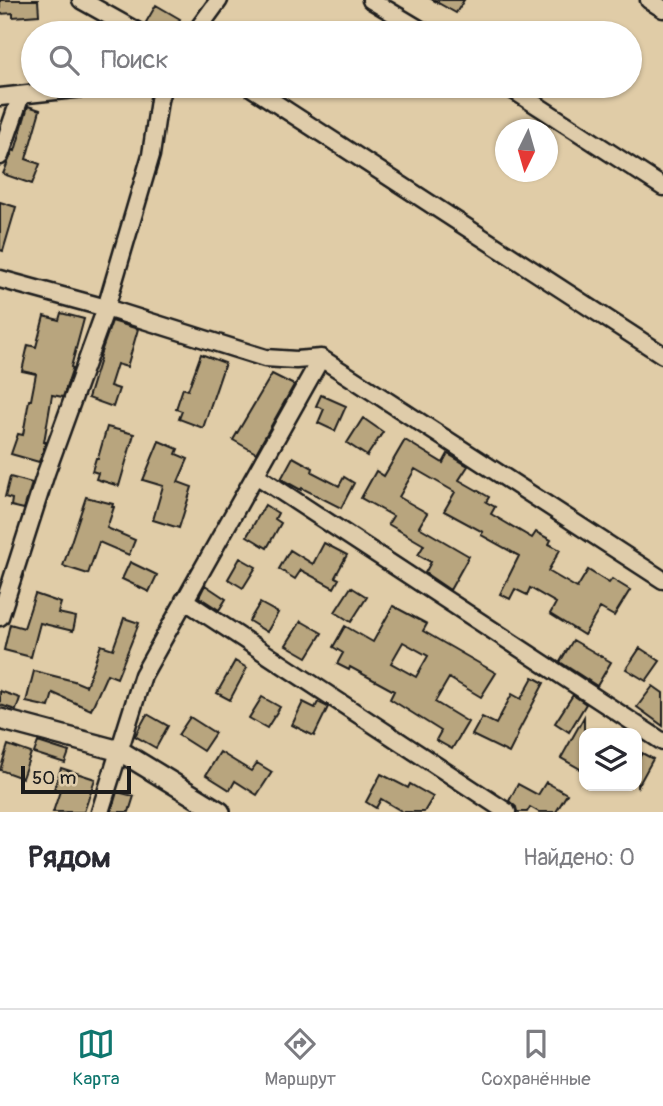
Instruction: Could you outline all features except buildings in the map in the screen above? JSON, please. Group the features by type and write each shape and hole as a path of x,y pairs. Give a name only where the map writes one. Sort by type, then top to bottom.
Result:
{"street":[{"path":"81,0 119,21"},
{"path":"204,21 219,0"},
{"path":"371,0 406,21"},
{"path":"649,0 663,9"},
{"path":"0,96 21,95 0,156"},
{"path":"0,617 46,473 106,308 151,155 160,98"},
{"path":"267,98 663,355"},
{"path":"526,98 663,187"},
{"path":"0,279 106,308 265,358 321,358 663,580"},
{"path":"100,812 143,675 321,358"},
{"path":"256,475 663,742"},
{"path":"184,600 507,812"},
{"path":"0,719 120,751 220,812"}]}
